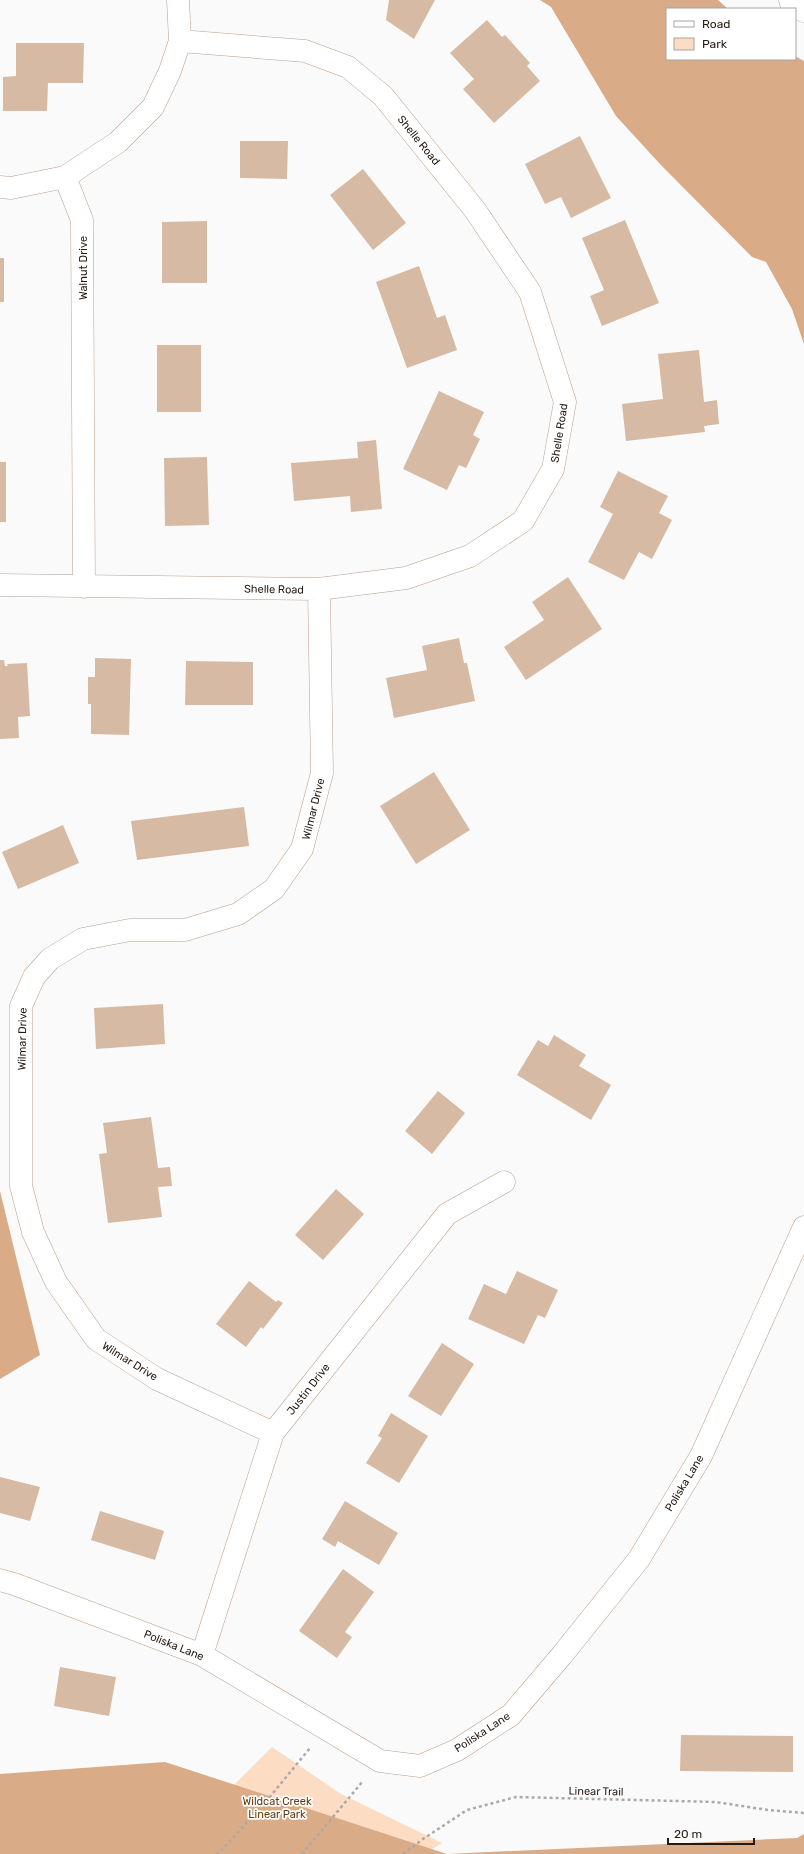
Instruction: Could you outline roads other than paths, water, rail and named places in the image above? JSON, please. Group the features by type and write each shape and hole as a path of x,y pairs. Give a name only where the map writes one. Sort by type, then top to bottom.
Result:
{"street":[{"path":"0,187 11,188 65,177 118,142 152,107 170,71 180,41 178,0"},
{"path":"790,0 792,6 804,12"},
{"name":"Shelle Road","path":"0,585 319,589 406,578 470,556 523,521 553,469 565,402 530,292 475,210 383,96 348,66 305,51 180,41"},
{"name":"Walnut Drive","path":"65,177 82,220 84,587"},
{"name":"Wilmar Drive","path":"273,1433 157,1379 96,1339 56,1282 33,1232 21,1186 21,1006 34,977 50,959 83,939 130,930 185,930 238,914 274,889 302,849 322,773 319,589"},
{"name":"Justin Drive","path":"202,1655 273,1433 447,1214 504,1182"},
{"name":"Poliska Lane","path":"0,1580 202,1655 380,1762 420,1766 457,1750 511,1715 586,1625 638,1559 701,1456 804,1227"}],"park label":[{"name":"Wildcat Creek Linear Park","path":"277,1807"}]}
